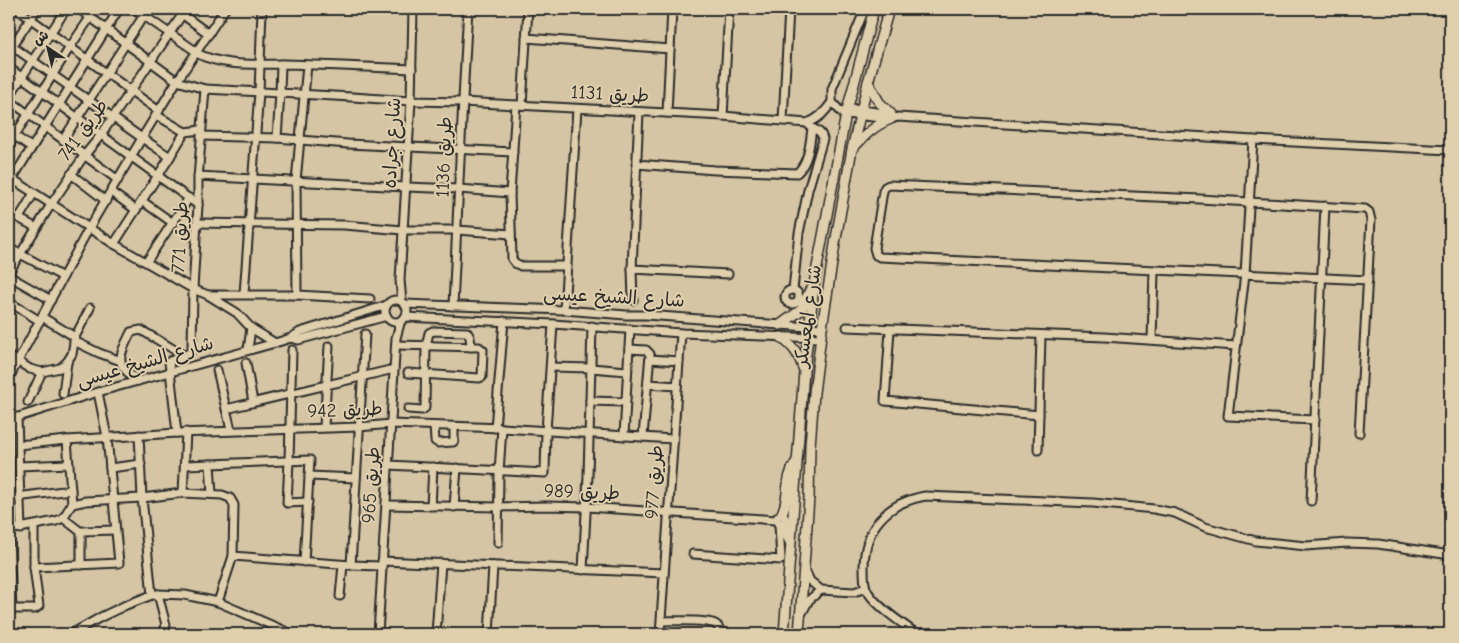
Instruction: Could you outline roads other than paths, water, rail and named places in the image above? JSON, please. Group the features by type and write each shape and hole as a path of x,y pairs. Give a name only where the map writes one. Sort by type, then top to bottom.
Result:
{"main road":[{"name":"شارع المعسكر","path":"784,634 804,371 815,278 846,110 874,9"},
{"name":"شارع المعسكر","path":"799,634 809,498 812,411 822,328 852,150 868,82 889,9"},
{"path":"852,150 879,124 893,117 879,102 868,82"},
{"path":"780,324 801,310 815,278"},
{"path":"781,336 799,354 804,371"},
{"path":"790,543 780,521 785,506 790,472 798,460"}],"street":[{"path":"17,9 51,32 185,132 513,152"},
{"path":"37,9 10,47 32,60 52,76 170,157"},
{"path":"66,9 9,99 118,180"},
{"path":"79,9 177,81"},
{"path":"9,145 12,134 28,114 70,46 96,9"},
{"path":"119,9 10,180 52,203 114,244 147,261 193,289 208,295 237,313 251,328 275,343"},
{"path":"134,9 145,12 207,58 236,64 412,69"},
{"path":"175,9 185,12 209,34"},
{"path":"9,378 89,228 177,81 224,9"},
{"path":"244,294 259,92 262,9"},
{"name":"شارع جراده","path":"400,280 411,101 414,9"},
{"name":"طريق 1136","path":"453,306 468,9"},
{"path":"528,9 510,193 512,259 521,266 567,266"},
{"path":"667,113 672,9"},
{"path":"723,116 729,9"},
{"path":"783,120 789,9"},
{"path":"797,173 806,161 809,125 823,114 832,102 832,89 865,9"},
{"path":"63,140 145,12"},
{"name":"طريق 741","path":"9,271 71,174 101,135 185,12"},
{"path":"526,38 670,49"},
{"path":"277,138 281,64"},
{"path":"297,295 296,181 307,65"},
{"path":"9,68 198,205"},
{"name":"طريق 1131","path":"177,81 205,89 723,116 783,120 809,125"},
{"name":"طريق 771","path":"185,356 192,350 198,176 205,89"},
{"path":"832,102 841,112 846,110 893,117 1253,140 1450,150"},
{"path":"564,310 577,108"},
{"path":"633,300 632,269 639,112"},
{"path":"793,290 799,233 823,139 820,132 809,125"},
{"path":"114,244 185,132"},
{"path":"12,134 31,147"},
{"path":"1253,140 1244,274 1228,416 1315,420"},
{"path":"636,164 742,171 813,173"},
{"path":"71,174 106,201"},
{"path":"198,176 459,188 510,193"},
{"path":"1359,432 1368,280 1371,220 1369,212 1363,209 889,185 883,191 874,248 876,255 880,257 1368,280"},
{"path":"111,192 136,210"},
{"path":"19,218 34,193"},
{"name":"طريق 771","path":"147,261 189,198"},
{"path":"142,201 173,223"},
{"path":"1311,501 1325,206"},
{"path":"9,213 36,228"},
{"path":"197,223 344,225 403,230 457,230 511,234"},
{"path":"9,248 63,277"},
{"path":"632,269 728,274"},
{"path":"1152,340 1154,271"},
{"path":"9,276 51,300"},
{"path":"400,280 403,303 407,310 403,318 398,321 389,318 386,310 400,280"},
{"path":"208,295 297,295 370,299"},
{"path":"390,302 396,300 403,303"},
{"path":"9,302 99,353 121,361"},
{"name":"شارع الشيخ عيسى","path":"9,420 98,392 275,343 291,338 300,332 390,302"},
{"name":"شارع الشيخ عيسى","path":"403,303 564,310 822,328"},
{"path":"9,356 30,369 42,372 60,368 72,354 75,339 90,308"},
{"name":"شارع الشيخ عيسى","path":"291,338 298,340 389,318"},
{"name":"طريق 965","path":"389,318 396,341"},
{"name":"شارع الشيخ عيسى","path":"403,318 504,321 681,333 821,338"},
{"name":"طريق 965","path":"379,634 381,563 396,341 403,318"},
{"path":"498,543 499,428 504,321"},
{"path":"388,465 545,473 553,324"},
{"path":"583,570 587,507 592,326"},
{"path":"846,327 1152,340 1236,346"},
{"path":"248,350 251,328"},
{"path":"624,436 630,329"},
{"path":"138,382 123,368 121,361 121,356 131,332 141,330 185,356"},
{"path":"890,330 885,401 1039,415"},
{"path":"408,409 422,410 424,408 426,346 429,333 433,331 467,332 470,337 471,347"},
{"name":"طريق 977","path":"660,634 681,333"},
{"path":"351,565 365,334"},
{"path":"1038,450 1041,335"},
{"path":"396,341 426,346 479,347 482,350 482,377 479,378 408,373"},
{"path":"324,427 329,346"},
{"path":"629,348 646,350 650,354 643,437"},
{"path":"292,350 287,503 308,502"},
{"path":"177,432 170,361 185,356"},
{"path":"175,359 178,370"},
{"path":"650,359 679,361"},
{"path":"64,394 67,362"},
{"path":"246,363 253,402"},
{"path":"551,367 627,371"},
{"path":"226,408 394,369"},
{"path":"216,370 231,430"},
{"path":"28,402 42,372"},
{"path":"648,384 677,386"},
{"path":"34,567 119,563 108,437 98,392"},
{"path":"590,401 625,402"},
{"path":"17,417 21,529"},
{"name":"طريق 942","path":"18,445 177,432 360,427 391,424 499,428 673,439"},
{"path":"434,426 438,444 454,441 454,427"},
{"path":"182,493 186,432"},
{"path":"139,435 142,498 155,595 166,625 163,634"},
{"path":"9,530 21,529 63,518 72,504 67,440"},
{"path":"185,466 310,460 304,562"},
{"path":"19,466 69,464"},
{"path":"110,468 141,464"},
{"path":"210,464 212,494"},
{"path":"431,506 433,467"},
{"path":"454,507 457,468"},
{"path":"309,476 356,478"},
{"path":"9,498 71,490"},
{"path":"72,504 86,501 142,498 182,493 222,495 230,498 234,504 234,556 218,602"},
{"path":"917,634 876,603 866,588 864,560 868,541 884,514 896,505 911,498 925,496 1093,503 1154,509 1175,513 1205,527 1256,541 1306,546 1347,543 1378,544 1450,555"},
{"name":"طريق 989","path":"386,505 587,507 780,521"},
{"path":"63,518 81,532"},
{"path":"693,554 781,560 780,521"},
{"path":"9,536 10,609 36,609 39,606 34,567 34,526"},
{"path":"81,532 83,530 115,530"},
{"path":"81,532 81,565"},
{"path":"234,556 343,565 441,563 664,573"},
{"path":"436,634 441,563"},
{"path":"340,596 343,565"},
{"path":"490,634 494,566"},
{"path":"804,567 810,581 820,590 854,592 866,588"},
{"path":"800,615 809,600 820,590"},
{"path":"71,634 100,617 126,605 155,595 186,594 218,602 292,634"},
{"path":"662,621 707,622 716,625 721,634"}]}
